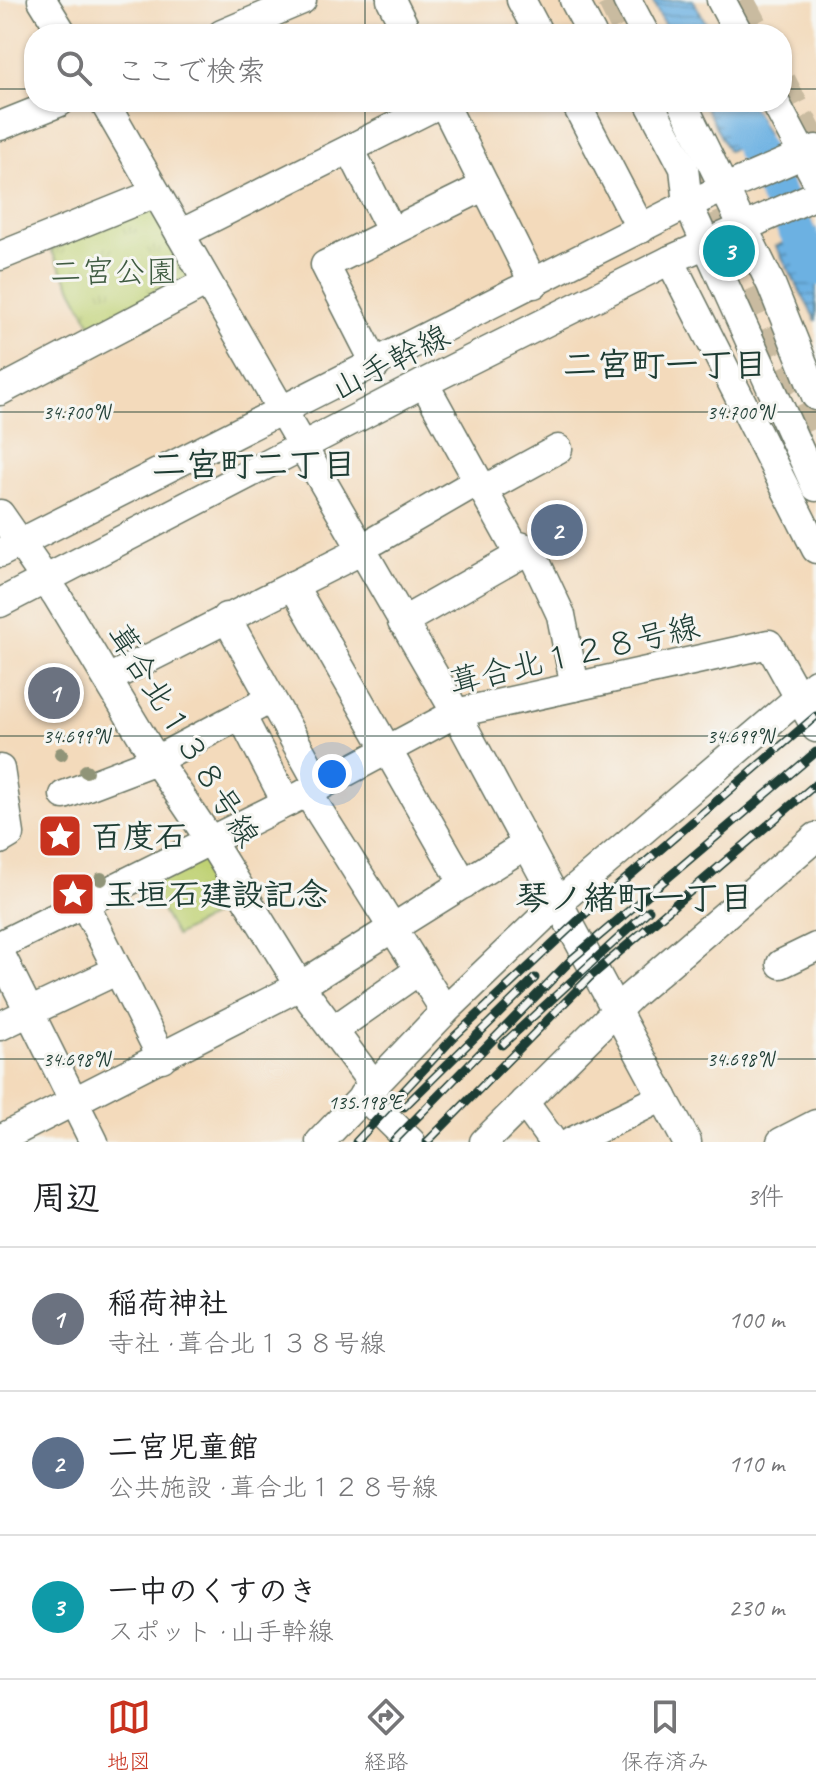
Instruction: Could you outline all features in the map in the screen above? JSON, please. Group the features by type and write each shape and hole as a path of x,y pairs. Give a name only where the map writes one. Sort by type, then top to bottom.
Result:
{"street":[{"path":"42,0 57,24"},
{"path":"246,24 302,0"},
{"path":"391,0 403,24"},
{"path":"521,0 534,24"},
{"path":"574,0 587,24"},
{"path":"596,0 609,24"},
{"path":"627,0 640,24"},
{"path":"721,0 734,24"},
{"path":"0,126 35,112"},
{"path":"110,112 301,445 368,545 402,622 560,901 687,1142"},
{"path":"180,234 423,112"},
{"path":"448,112 534,284"},
{"path":"580,112 641,229"},
{"path":"633,112 667,177 688,204 816,487"},
{"path":"654,112 684,168 688,204"},
{"path":"688,112 734,184 753,223 771,284 816,396"},
{"path":"779,112 806,174"},
{"path":"350,149 392,232"},
{"name":"山手幹線","path":"10,548 284,412 688,204 734,184 806,174"},
{"name":"山手幹線","path":"0,603 301,445 670,260 753,223 806,174"},
{"path":"376,365 325,265 485,186"},
{"path":"0,256 156,193"},
{"path":"670,260 816,549"},
{"path":"0,391 207,282"},
{"path":"771,284 816,354"},
{"path":"424,383 513,544 530,549 561,615 575,687"},
{"path":"108,679 558,449"},
{"name":"葺合北１３８号線","path":"0,514 10,548 45,579 300,986 335,1029 368,1090 411,1142"},
{"path":"402,622 530,549"},
{"path":"293,585 464,884"},
{"path":"226,617 271,699 304,794"},
{"name":"葺合北１２８号線","path":"0,945 304,794 456,713 769,644 809,690"},
{"path":"320,1142 445,1011 560,901 809,690 816,728"},
{"path":"64,795 156,760 271,699"},
{"path":"241,715 304,794 445,1011"},
{"path":"0,769 10,834 0,840"},
{"path":"484,1142 616,1010 816,837"},
{"path":"0,1139 300,986 527,844"},
{"path":"84,903 162,1058"},
{"path":"781,964 816,947"},
{"path":"0,953 94,1142"},
{"path":"0,1026 118,970"},
{"path":"335,1029 418,971"},
{"path":"571,1142 663,1097"},
{"path":"524,1102 553,1142"},
{"path":"781,1142 814,1131"}],"green space":[{"name":"二宮公園","path":"147,207 162,214 197,273 96,333 51,250"},
{"path":"206,854 234,904 176,936 148,886"}],"water":[{"path":"652,0 693,0 706,24 664,24"},
{"path":"708,112 755,112 767,134 728,151"},
{"path":"816,229 816,321 776,246"}],"waterway":[{"path":"734,112 816,268"}],"tunnel":[{"path":"611,0 623,24"},
{"path":"740,0 753,24"},
{"path":"792,100 816,147"},
{"path":"694,176 816,449"}],"railway":[{"path":"356,1142 455,1036 585,914 816,716"},
{"path":"393,1142 572,959 816,752"},
{"path":"427,1142 590,977 816,784"},
{"path":"502,1045 649,910"},
{"path":"404,1107 535,978"}],"place":[{"name":"一中のくすのき","path":"729,251"},
{"name":"二宮児童館","path":"557,530"},
{"name":"稲荷神社","path":"54,693"},
{"name":"百度石","path":"60,836"},
{"name":"玉垣石建設記念","path":"73,894"}],"district":[{"name":"二宮町一丁目","path":"665,364"},
{"name":"二宮町二丁目","path":"254,464"},
{"name":"琴ノ緒町一丁目","path":"634,897"}]}
